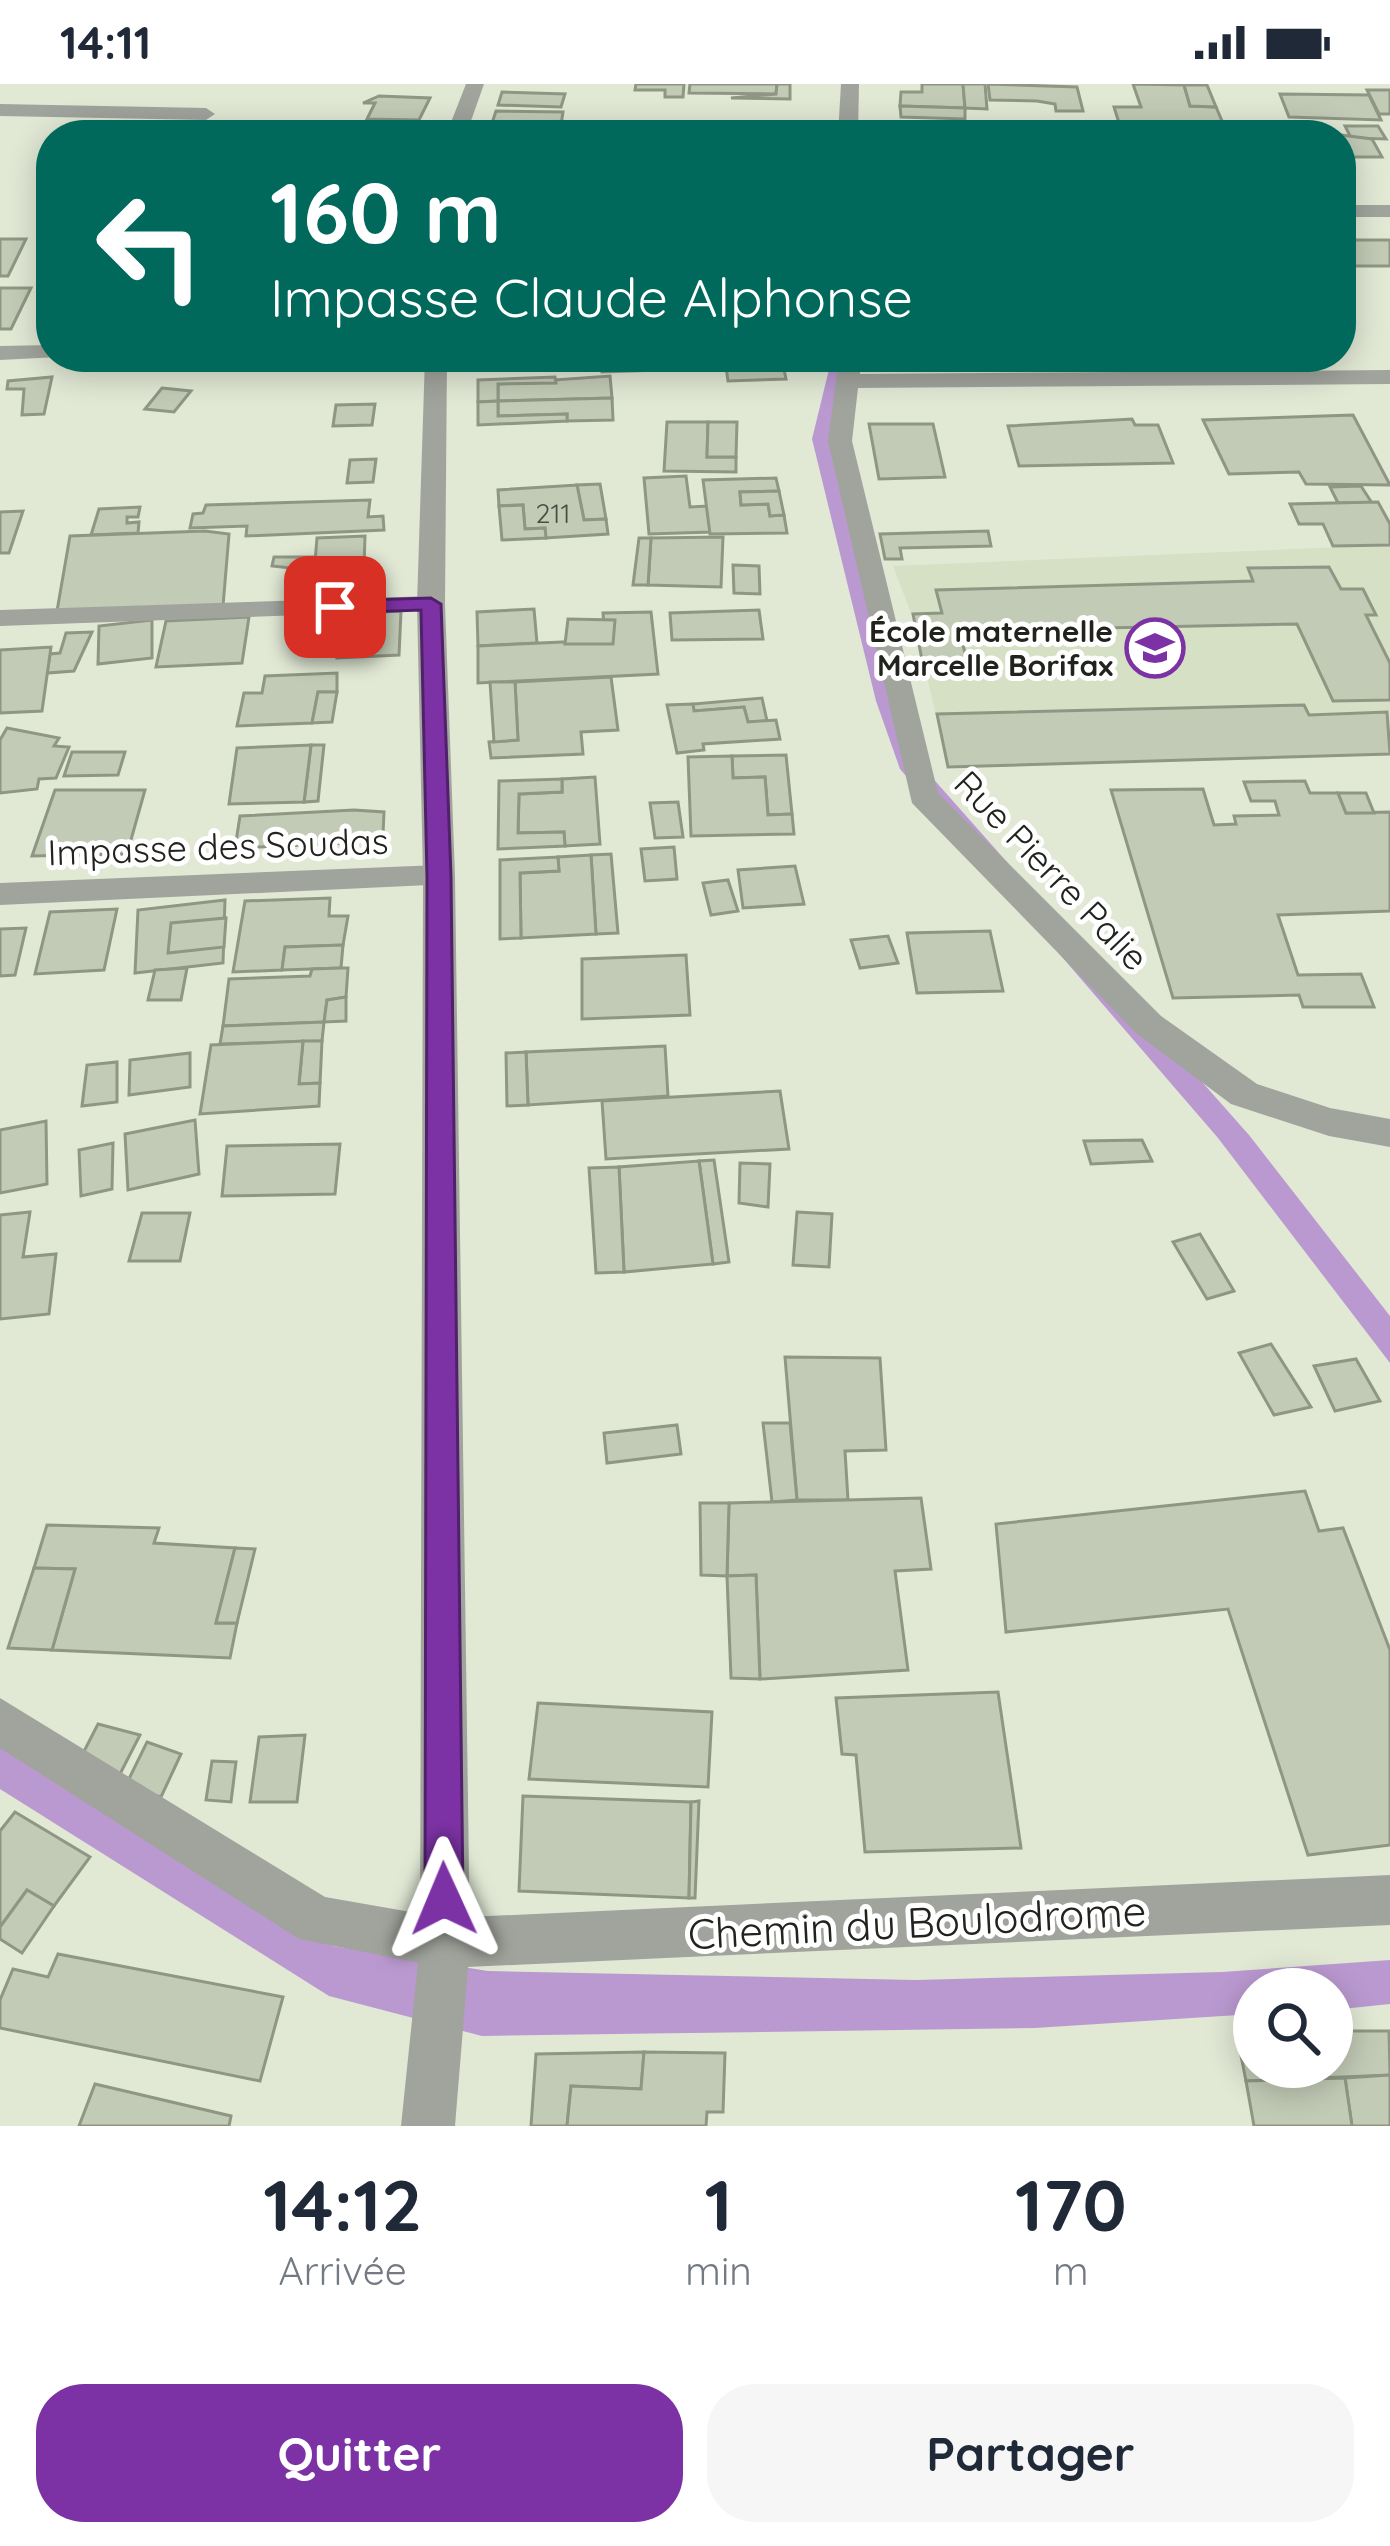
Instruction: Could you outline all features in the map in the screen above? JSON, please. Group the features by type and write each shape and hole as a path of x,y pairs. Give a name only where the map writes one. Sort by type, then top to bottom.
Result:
{"street":[{"path":"462,120 475,84"},
{"path":"849,120 850,84"},
{"path":"0,110 206,114"},
{"path":"1356,211 1390,211"},
{"path":"0,353 36,352"},
{"path":"428,2126 445,1943 439,877 431,604 436,372"},
{"name":"Rue Pierre Palie","path":"851,372 840,441 923,796 1149,1025 1244,1094 1329,1122 1390,1132"},
{"path":"1053,372 1390,377"},
{"path":"0,618 431,604"},
{"name":"Impasse des Soudas","path":"0,893 439,877"},
{"name":"Chemin du Boulodrome","path":"0,1721 317,1921 445,1943 1390,1900"}],"shaded area":[{"path":"828,372 847,372 834,426 929,774 1249,1135 1390,1316 1390,1363 1218,1138 900,769 876,701 812,439"},
{"name":"École maternelle Marcelle Borifax","path":"1390,545 1390,755 948,767 914,621 893,566"},
{"path":"0,1734 333,1946 488,1971 916,1980 1233,1971 1233,2015 1035,2028 482,2036 329,1996 0,1789"},
{"path":"1390,1960 1390,2004 1353,2008 1353,1968 1278,1968"}],"building":[{"path":"636,84 684,84 683,97 665,97 665,90 635,90"},
{"path":"690,84 777,84 776,94 689,93"},
{"path":"777,84 790,84 790,99 731,98 776,94"},
{"path":"922,84 963,84 965,108 900,106 901,92 922,92"},
{"path":"963,84 985,84 987,109 965,108"},
{"path":"988,84 1077,87 1083,111 1056,111 1055,104 1037,101 990,100"},
{"path":"1133,84 1184,85 1190,106 1216,107 1222,120 1118,120 1114,107 1141,107"},
{"path":"1184,85 1207,85 1216,107 1190,106"},
{"path":"1367,90 1390,90 1390,114 1379,114"},
{"path":"502,92 565,94 561,107 498,105"},
{"path":"1280,94 1369,95 1381,120 1289,117"},
{"path":"379,96 430,98 419,120 367,119 375,103 363,103"},
{"path":"900,106 965,108 965,119 901,117"},
{"path":"496,111 563,112 562,120 493,120"},
{"path":"1356,126 1378,126 1386,139 1356,138"},
{"path":"1356,137 1372,139 1382,157 1356,157"},
{"path":"0,239 26,239 8,276 0,276"},
{"path":"1356,240 1390,240 1390,266 1356,266"},
{"path":"0,288 31,288 11,329 0,329"},
{"path":"727,372 784,372 786,379 728,381"},
{"path":"610,376 612,398 498,401 498,384"},
{"path":"52,377 44,414 22,415 24,389 7,389 8,381"},
{"path":"555,377 556,383 498,384 498,401 478,402 478,380"},
{"path":"162,388 191,391 174,412 145,409"},
{"path":"612,398 613,420 567,421 567,414 498,416 498,401"},
{"path":"498,401 498,416 567,414 567,421 478,425 478,402"},
{"path":"375,404 372,425 333,426 336,405"},
{"path":"1353,415 1390,485 1306,484 1299,472 1229,474 1203,420"},
{"path":"1132,419 1135,425 1158,425 1173,463 1019,466 1008,426"},
{"path":"667,422 708,422 707,457 736,457 736,472 664,471"},
{"path":"708,422 737,422 736,457 707,457"},
{"path":"869,424 933,424 945,477 879,479"},
{"path":"376,459 373,482 347,483 350,460"},
{"path":"686,476 690,507 708,506 711,532 649,534 644,478"},
{"path":"776,478 779,491 740,492 741,505 768,504 770,516 784,515 787,533 710,534 703,480"},
{"path":"600,484 606,519 584,520 577,485"},
{"path":"577,485 584,520 606,519 608,534 546,538 545,528 525,529 523,505 499,506 498,490"},
{"path":"1361,486 1372,503 1338,503 1330,487"},
{"path":"779,491 784,515 770,516 768,504 741,505 740,492"},
{"path":"370,500 368,517 383,516 384,530 246,536 247,526 190,528 193,514 203,513 206,505"},
{"path":"1378,502 1390,524 1390,545 1333,546 1323,524 1299,524 1290,504"},
{"path":"523,505 525,529 545,528 546,538 502,540 499,506"},
{"path":"140,507 138,517 127,517 127,523 139,522 138,533 91,535 99,509"},
{"path":"23,511 9,553 0,553 0,512"},
{"path":"988,531 991,546 900,548 902,559 885,559 880,534"},
{"path":"229,534 223,606 57,611 70,536"},
{"path":"365,536 364,568 336,570 337,561 315,562 317,538"},
{"path":"723,537 721,587 648,585 651,538"},
{"path":"639,538 651,538 648,585 633,585"},
{"path":"274,557 313,557 310,570 272,566"},
{"path":"733,565 759,566 760,594 734,593"},
{"path":"1329,567 1341,589 1363,589 1376,615 1366,615 1390,663 1390,700 1333,701 1297,624 959,631 971,674 925,675 913,614 942,613 936,590 1253,581 1248,568"},
{"path":"534,609 537,643 478,646 477,612"},
{"path":"759,610 763,639 672,640 670,613"},
{"path":"401,611 399,655 337,658 341,614"},
{"path":"651,612 658,674 478,683 478,646 605,640 603,613"},
{"path":"249,617 242,663 156,667 166,621"},
{"path":"568,619 615,620 613,644 565,644"},
{"path":"152,620 152,658 98,664 99,626"},
{"path":"92,632 74,671 47,673 50,654 60,653 66,633"},
{"path":"51,647 42,711 0,713 0,650"},
{"path":"337,673 337,692 318,692 312,723 237,726 244,693 262,693 265,676"},
{"path":"611,677 618,730 581,732 583,754 491,758 489,742 518,740 515,682"},
{"path":"490,682 515,682 518,740 494,742"},
{"path":"318,692 337,692 332,722 312,723"},
{"path":"762,698 767,721 748,722 744,707 694,711 693,704"},
{"path":"693,704 694,711 744,707 748,722 776,720 780,739 703,744 704,750 677,753 667,705"},
{"path":"1304,705 1309,715 1387,712 1390,754 948,767 937,714"},
{"path":"7,728 59,738 54,746 69,747 56,778 39,779 37,789 0,793 0,740"},
{"path":"311,745 324,745 318,801 304,802"},
{"path":"311,745 304,802 229,804 237,748"},
{"path":"72,752 125,752 118,775 64,776"},
{"path":"786,755 792,814 768,815 765,777 733,778 732,756"},
{"path":"732,756 733,778 765,777 768,815 792,814 794,834 691,836 688,757"},
{"path":"595,777 600,844 565,846 564,832 518,833 519,794 562,792 562,779"},
{"path":"562,779 562,792 519,794 518,833 564,832 565,846 498,849 499,781"},
{"path":"1305,781 1310,793 1338,793 1346,813 1390,812 1390,911 1278,915 1298,975 1361,974 1374,1007 1303,1007 1299,995 1173,998 1111,790 1203,789 1214,825 1236,824 1234,816 1279,815 1275,801 1251,801 1244,782"},
{"path":"55,790 145,790 127,854 32,856"},
{"path":"1338,793 1366,793 1374,813 1346,813"},
{"path":"678,802 683,837 655,838 650,803"},
{"path":"384,812 383,834 352,836 351,843 235,848 240,816"},
{"path":"674,847 677,879 645,881 641,849"},
{"path":"611,854 618,933 596,934 591,855"},
{"path":"591,855 596,934 521,938 520,873 559,871 558,857"},
{"path":"558,857 559,871 520,873 521,938 500,939 500,860"},
{"path":"795,866 804,904 743,908 738,870"},
{"path":"728,880 738,911 711,915 703,883"},
{"path":"330,898 329,916 348,916 343,945 285,947 282,970 233,972 245,901"},
{"path":"225,900 223,963 135,973 138,910"},
{"path":"117,909 104,970 35,974 50,912"},
{"path":"226,918 224,947 168,953 171,923"},
{"path":"26,928 15,975 0,976 0,929"},
{"path":"990,931 1003,991 917,993 907,933"},
{"path":"888,936 898,963 860,968 851,940"},
{"path":"343,945 341,968 282,970 285,947"},
{"path":"686,955 690,1015 582,1019 582,959"},
{"path":"187,968 181,1000 148,1000 155,970"},
{"path":"348,968 346,997 327,1000 324,1022 223,1026 229,979 310,976 312,969"},
{"path":"346,997 346,1021 324,1022 327,1000"},
{"path":"324,1022 322,1041 220,1044 223,1026"},
{"path":"303,1041 322,1041 320,1083 299,1084"},
{"path":"303,1041 299,1084 320,1083 319,1106 200,1114 211,1045"},
{"path":"665,1046 668,1096 528,1105 526,1052"},
{"path":"526,1052 528,1105 507,1106 506,1053"},
{"path":"190,1053 190,1087 129,1095 130,1060"},
{"path":"117,1062 117,1102 82,1106 87,1065"},
{"path":"780,1091 789,1149 606,1159 602,1101"},
{"path":"195,1120 199,1174 128,1190 125,1134"},
{"path":"46,1121 47,1184 0,1193 0,1130"},
{"path":"1142,1140 1152,1161 1091,1164 1084,1141"},
{"path":"113,1143 112,1189 81,1196 79,1150"},
{"path":"340,1144 335,1194 222,1196 227,1146"},
{"path":"714,1160 729,1262 713,1264 699,1161"},
{"path":"699,1161 713,1264 624,1272 619,1167"},
{"path":"740,1163 770,1164 768,1207 739,1203"},
{"path":"619,1167 624,1272 596,1273 589,1168"},
{"path":"30,1212 23,1257 56,1254 49,1314 0,1319 0,1215"},
{"path":"797,1212 832,1214 829,1267 793,1265"},
{"path":"142,1213 190,1213 180,1261 129,1261"},
{"path":"1200,1234 1234,1291 1207,1299 1173,1242"},
{"path":"1271,1344 1311,1407 1274,1415 1239,1353"},
{"path":"785,1357 880,1358 886,1450 845,1451 848,1500 797,1500"},
{"path":"1356,1359 1380,1401 1335,1411 1314,1366"},
{"path":"763,1423 790,1423 797,1500 772,1502"},
{"path":"677,1425 681,1454 607,1463 604,1433"},
{"path":"1305,1491 1319,1531 1343,1528 1390,1650 1390,1845 1308,1855 1228,1609 1006,1632 996,1524"},
{"path":"921,1498 931,1569 895,1571 908,1670 760,1679 756,1575 727,1576 729,1503"},
{"path":"700,1503 729,1503 727,1576 701,1575"},
{"path":"47,1525 159,1528 154,1543 235,1548 216,1623 237,1623 230,1658 52,1650 75,1569 34,1568"},
{"path":"235,1548 255,1549 237,1623 216,1623"},
{"path":"34,1568 75,1569 52,1650 8,1648"},
{"path":"756,1575 760,1679 731,1678 727,1576"},
{"path":"998,1692 1021,1848 865,1852 856,1755 842,1754 836,1698"},
{"path":"538,1703 712,1712 708,1787 529,1779"},
{"path":"98,1724 140,1735 120,1774 78,1763"},
{"path":"305,1735 297,1802 250,1802 259,1737"},
{"path":"147,1742 181,1754 161,1797 125,1787"},
{"path":"212,1761 236,1762 231,1802 206,1800"},
{"path":"523,1796 691,1802 689,1898 519,1891"},
{"path":"699,1801 695,1898 689,1898 691,1802"},
{"path":"15,1812 90,1857 54,1906 27,1890 0,1927 0,1831"},
{"path":"27,1890 54,1906 22,1953 0,1939 0,1927"},
{"path":"58,1954 283,1997 260,2081 0,2028 0,2000 13,1969 48,1977"},
{"path":"1353,2031 1389,2031 1390,2075 1353,2077"},
{"path":"644,2052 641,2089 571,2086 567,2126 531,2126 536,2054"},
{"path":"644,2052 725,2053 723,2112 707,2112 706,2126 567,2126 571,2086 641,2089"},
{"path":"1390,2075 1390,2126 1352,2126 1346,2088 1353,2088 1353,2077"},
{"path":"95,2084 231,2116 229,2126 79,2126"},
{"path":"1247,2088 1346,2088 1352,2126 1254,2126"}],"place":[{"name":"École maternelle Marcelle Borifax","path":"1155,648"}],"route":[{"path":"335,607 431,604 439,877 444,1899"}]}
